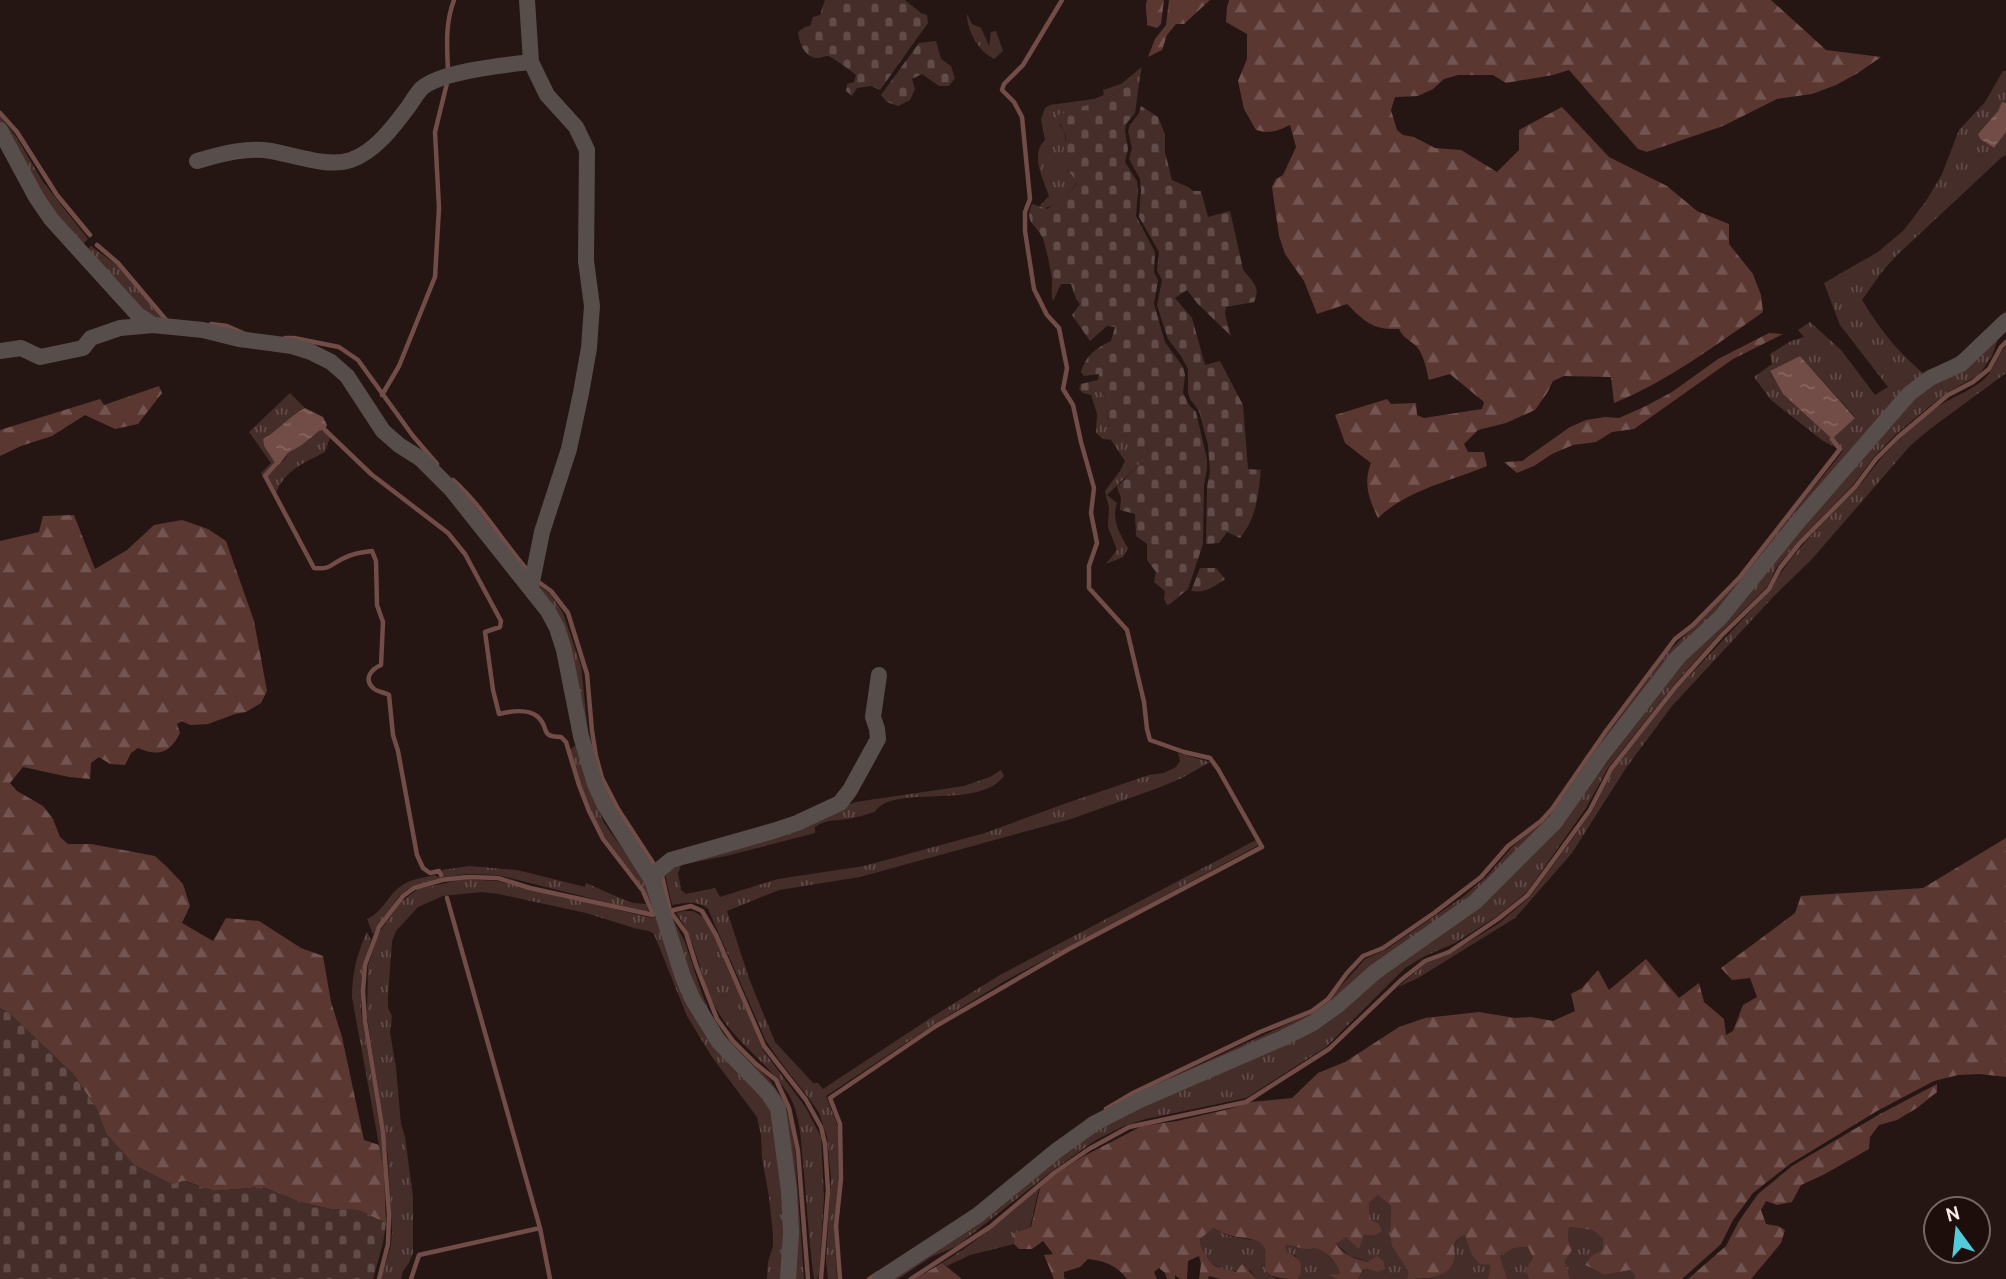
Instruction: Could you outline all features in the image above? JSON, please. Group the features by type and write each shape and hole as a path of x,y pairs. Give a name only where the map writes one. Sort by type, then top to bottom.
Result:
{"street":[{"path":"527,0 531,62 547,95 576,127 587,150 586,261 592,306 589,348 569,449 542,532 531,587"},
{"path":"198,161 230,151 249,150 269,150 328,162 351,160 388,135 423,87 448,76 531,62"},
{"path":"0,130 51,219 138,315 153,325"},
{"path":"880,1279 978,1215 1095,1123 1140,1100 1313,1023 1338,1006 1375,972 1475,902 1555,822 1602,755 1678,657 1720,618 1797,523 1909,394 1930,379 1961,363 2006,321"},
{"path":"0,351 21,348 40,357 83,348 92,338 120,328 153,325 203,330 239,339 292,346 331,362 347,376 383,430 398,445 421,459 452,489 531,587 557,628 581,736 595,784 605,806 652,880 693,1000 719,1042 768,1093 778,1108 789,1191 791,1233 788,1279"},
{"path":"652,880 671,860 785,827 840,803 878,739 873,717 879,675"}],"green space":[{"path":"825,0 905,0 927,15 928,23 880,90 871,86 857,88 852,96 846,91 847,84 854,82 856,75 830,57 812,57 803,48 800,40 798,32 810,26 813,17 820,15"},
{"path":"1147,0 1164,0 1161,24 1157,28 1147,25"},
{"path":"1169,0 1210,0 1184,24 1176,24 1167,35 1162,50 1148,57 1155,39 1166,25"},
{"path":"1229,0 1771,0 1826,50 1881,57 1836,85 1812,94 1777,99 1723,126 1647,152 1638,149 1569,70 1506,83 1493,75 1458,75 1444,79 1433,89 1418,96 1395,97 1391,110 1397,130 1403,135 1414,137 1435,148 1461,150 1497,172 1519,150 1519,130 1562,107 1609,157 1667,186 1697,211 1729,224 1729,244 1753,274 1761,295 1763,312 1672,373 1614,403 1611,377 1564,376 1553,381 1535,410 1506,423 1478,430 1464,444 1468,452 1484,452 1487,466 1416,493 1378,518 1368,491 1367,477 1371,463 1345,443 1335,415 1387,399 1391,404 1416,403 1417,415 1424,418 1482,409 1484,402 1450,374 1429,380 1421,354 1399,329 1370,324 1347,304 1317,314 1304,281 1285,254 1279,236 1272,187 1276,179 1283,175 1296,147 1290,125 1274,131 1256,130 1244,109 1238,81 1247,59 1247,34 1226,22"},
{"path":"967,14 972,24 981,28 989,46 991,32 996,31 1003,51 994,59 983,51 975,40 969,28"},
{"path":"936,41 941,59 951,66 955,78 949,86 939,86 922,74 912,79 915,89 910,100 898,106 887,102 881,95 919,43"},
{"path":"1142,67 1140,76 1109,98 1067,112 1060,125 1065,139 1063,158 1064,164 1077,181 1061,201 1050,207 1038,208 1049,196 1038,159 1038,152 1045,140 1041,119 1045,108 1104,95 1103,90 1121,84"},
{"path":"2003,71 2006,71 2006,103 2002,103 1978,134 1980,139 1994,148 2006,132 2006,155 1895,257 1862,300 1890,340 1924,374 1961,354 2006,311 2006,314 1960,361 1906,393 1703,629 1669,663 1611,738 1555,818 1485,887 1426,933 1376,966 1311,1020 1167,1084 1102,1117 1056,1148 977,1212 876,1279 871,1279 980,1206 1089,1121 1139,1092 1314,1012 1325,1004 1365,959 1387,949 1464,896 1487,876 1513,846 1545,820 1669,651 1735,585 1843,451 1823,441 1771,400 1754,377 1772,364 1770,354 1791,341 1804,337 1798,330 1810,322 1841,350 1875,395 1888,387 1840,325 1824,283 1878,252 1904,230 1942,174 1959,130 1985,102","holes":["1800,356 1855,417 1832,439 1783,394 1770,372"]},
{"path":"1140,76 1135,113 1126,124 1128,149 1125,162 1137,181 1136,216 1155,252 1154,272 1158,280 1154,304 1165,342 1183,367 1183,393 1196,412 1207,459 1203,544 1188,589 1167,605 1164,599 1165,591 1154,582 1156,572 1147,560 1147,544 1136,536 1135,514 1120,510 1121,498 1117,487 1149,454 1147,449 1138,454 1134,449 1134,432 1118,437 1109,429 1104,394 1097,390 1091,395 1079,389 1081,384 1098,380 1099,374 1084,376 1081,372 1092,353 1111,341 1115,327 1107,326 1090,341 1072,315 1080,304 1071,284 1061,284 1053,301 1052,279 1044,244 1029,216 1032,204 1047,209 1068,194 1077,182 1062,160 1066,137 1057,115 1109,98"},
{"path":"1141,106 1158,117 1165,134 1165,152 1172,180 1193,191 1201,191 1208,217 1230,211 1243,269 1257,291 1254,302 1226,307 1225,314 1231,336 1187,290 1175,298 1192,318 1205,365 1220,361 1243,405 1248,469 1261,470 1256,506 1246,530 1240,538 1227,532 1219,543 1206,544 1207,486 1210,472 1208,445 1199,411 1188,393 1188,369 1168,339 1157,305 1162,280 1157,271 1159,252 1139,217 1140,179 1129,159 1132,148 1128,131"},
{"path":"0,116 17,138 43,182 88,239 82,245 51,211 0,124"},
{"path":"91,246 118,266 165,322 153,319 85,251"},
{"path":"1769,333 1783,334 1733,359 1634,429 1612,432 1596,442 1573,445 1517,473 1504,462 1522,461 1570,427 1586,420 1619,418 1646,406 1672,392 1718,359"},
{"path":"1998,339 1992,356 1979,375 1948,392 1895,435 1852,486 1796,544 1776,568 1768,586 1720,633 1672,687 1608,768 1586,808 1527,892 1496,917 1455,943 1405,968 1326,1047 1246,1098 1146,1119 1096,1140 957,1246 931,1257 898,1279 885,1279 1096,1127 1291,1040 1409,953 1580,799 1675,671 1909,401"},
{"path":"2006,346 2006,373 1910,446 1812,559 1672,706 1626,768 1572,853 1515,918 1418,978 1398,987 1426,963 1449,954 1498,924 1530,897 1593,810 1613,770 1679,687 1772,588 1799,549 1857,488 1891,447 1936,408 1982,381"},
{"path":"159,386 162,393 138,424 115,429 85,415 52,436 0,456 0,430 100,399 104,405"},
{"path":"1097,390 1104,394 1109,429 1125,433 1134,431 1150,454 1107,495 1117,503 1116,521 1128,548 1123,557 1106,564 1117,550 1108,527 1109,508 1105,491 1125,461 1111,440 1103,439 1096,433 1097,414 1091,395"},
{"path":"290,393 305,408 263,439 264,446 275,462 263,477 261,473 271,463 249,432"},
{"path":"319,431 323,431 330,438 325,452 284,478 276,493 267,476 288,453"},
{"path":"74,515 95,569 127,550 154,525 182,520 208,529 226,541 254,621 267,691 261,703 246,712 208,724 190,725 182,721 177,724 180,733 176,740 163,751 152,752 138,748 131,753 125,765 110,764 99,757 91,763 90,779 23,767 10,783 17,791 43,806 53,819 60,837 68,844 91,844 155,856 183,884 190,906 182,923 213,941 226,918 259,921 301,948 323,956 331,1002 342,1037 364,1140 379,1145 384,1172 386,1223 358,1210 330,1209 297,1201 263,1187 214,1191 185,1181 171,1184 134,1165 106,1134 97,1109 73,1074 9,1013 0,1008 0,541 39,532 43,516"},
{"path":"1200,568 1216,568 1225,579 1205,590 1191,591"},
{"path":"535,583 550,594 563,613 581,666 589,741 610,810"},
{"path":"577,744 588,787 604,823 642,876 653,901 650,901 599,828 570,750"},
{"path":"1178,753 1210,762 1158,788 1071,819 860,877 779,890 727,911 750,981 775,1042 813,1083 818,1083 823,1089 1000,975 1256,840 1259,845 1005,981 826,1096 838,1127 839,1182 834,1228 837,1279 828,1279 826,1260 831,1178 827,1137 819,1113 766,1041 708,909 695,903 672,905 665,875 674,862 856,802 964,786 1001,770 1004,776 992,786 975,792 899,799 884,804 875,812 823,823 815,827 815,833 681,865 678,873 681,890 686,894 715,888 720,897 778,879 864,866 985,833 1149,775 1164,773 1176,767 1180,761"},
{"path":"2006,838 2006,1077 1958,1075 1934,1081 1877,1111 1790,1164 1753,1193 1733,1220 1721,1244 1682,1279 1634,1279 1635,1275 1630,1270 1604,1275 1585,1265 1591,1256 1603,1249 1603,1238 1592,1230 1569,1227 1568,1239 1572,1250 1565,1261 1570,1279 1529,1279 1525,1270 1533,1258 1528,1247 1514,1248 1500,1256 1507,1279 1488,1279 1490,1265 1480,1264 1472,1255 1465,1235 1456,1241 1453,1263 1445,1272 1433,1277 1407,1279 1409,1272 1392,1246 1391,1206 1378,1195 1369,1203 1369,1219 1379,1224 1382,1231 1374,1235 1364,1235 1359,1249 1346,1237 1336,1244 1346,1254 1359,1259 1368,1262 1377,1256 1383,1261 1385,1269 1377,1272 1363,1270 1358,1279 1337,1279 1328,1275 1340,1274 1335,1263 1325,1253 1314,1248 1291,1246 1285,1246 1287,1252 1300,1262 1298,1279 1271,1275 1266,1271 1266,1253 1259,1242 1228,1235 1213,1228 1200,1239 1201,1248 1209,1261 1218,1267 1236,1272 1242,1264 1257,1279 1220,1279 1209,1276 1208,1279 1199,1279 1199,1256 1188,1261 1187,1279 1180,1279 1175,1275 1175,1279 1167,1279 1159,1268 1154,1272 1157,1279 1127,1279 1110,1264 1088,1259 1080,1267 1064,1272 1064,1278 1067,1279 1054,1279 1044,1255 1053,1254 1043,1241 1032,1249 1019,1249 1014,1244 1013,1233 1031,1227 1040,1188 1057,1173 1084,1156 1142,1126 1177,1121 1251,1102 1292,1098 1318,1073 1345,1062 1399,1027 1425,1018 1479,1012 1553,1021 1575,1011 1571,994 1582,988 1598,970 1609,990 1646,959 1679,998 1699,983 1704,1002 1724,1019 1726,1035 1733,1031 1743,1005 1757,997 1750,978 1732,980 1721,968 1795,913 1801,896 1923,888"},
{"path":"469,866 517,870 585,887 586,883 633,903 646,904 649,913 498,875 466,874 433,880 408,889 399,896 373,934 367,919 377,913 401,886 417,879 442,876 442,870"},
{"path":"660,877 668,910 685,942 712,1017 722,1032 769,1079 783,1099 795,1151 804,1279 794,1279 786,1122 705,1015 665,912"},
{"path":"464,879 497,881 652,918 658,917 670,954 749,1082 773,1112 785,1188 783,1279 767,1279 773,1235 757,1117 712,1057 687,1016 654,934 586,913 481,892 443,896 418,907 396,931 392,941 388,1008 392,1016 390,1032 413,1197 413,1253 401,1279 381,1279 392,1232 388,1157 367,1016 368,966 378,934 401,902 418,889"},
{"path":"693,911 703,917 716,939 763,1050 806,1108 821,1137 824,1197 817,1279 814,1279 812,1266 800,1133 793,1104 781,1084 733,1033 717,1010 689,936 676,913"},
{"path":"367,932 371,940 362,972 361,1011 381,1136 384,1172 352,997 356,964"},
{"path":"0,1008 9,1013 73,1074 97,1109 106,1134 134,1165 171,1184 184,1181 214,1191 263,1187 297,1201 330,1209 358,1210 386,1223 373,1279 0,1279"},
{"path":"1937,1084 1937,1092 1917,1108 1897,1120 1879,1125 1870,1137 1869,1149 1801,1185 1792,1202 1777,1205 1766,1201 1761,1210 1766,1224 1785,1230 1781,1243 1751,1279 1688,1279 1726,1246 1758,1194 1792,1166"},
{"path":"1039,1188 1030,1227 1013,1233 1014,1244 970,1255 947,1266 942,1263 980,1237"},
{"path":"1378,1195 1391,1206 1390,1233 1410,1272 1407,1279 1358,1279 1363,1271 1369,1269 1369,1262 1350,1256 1336,1244 1346,1236 1359,1248 1364,1235 1374,1235 1369,1219 1369,1203"},
{"path":"1569,1227 1592,1230 1603,1238 1603,1249 1591,1256 1586,1266 1604,1275 1630,1270 1635,1275 1634,1279 1570,1279 1565,1261 1572,1250 1568,1239"},
{"path":"1212,1228 1229,1236 1258,1241 1264,1246 1264,1266 1268,1274 1277,1279 1257,1279 1250,1270 1232,1271 1210,1262 1201,1248 1200,1239"},
{"path":"1465,1235 1490,1264 1488,1279 1425,1279 1442,1274 1454,1261 1455,1245"},
{"path":"1294,1245 1305,1249 1315,1247 1323,1251 1339,1267 1341,1274 1330,1276 1337,1279 1298,1279 1300,1274 1296,1256 1287,1252 1284,1246"},
{"path":"1528,1247 1533,1258 1525,1270 1529,1279 1507,1279 1500,1256 1514,1248"},
{"path":"942,1263 962,1279 915,1279"}],"water":[{"path":"2002,102 2006,103 2006,132 1994,148 1980,139 1978,134 1998,111"},
{"path":"1800,356 1855,418 1832,439 1783,394 1770,371"},
{"path":"305,408 323,417 327,425 325,430 319,431 288,453 279,465 276,464 264,446 263,439"}],"waterway":[{"path":"448,71 448,26 454,0"},
{"path":"840,1279 836,1226 841,1179 840,1124 830,1098 936,1026 1069,949 1262,847 1210,758 1150,740 1127,630 1089,588 1089,566 1097,543 1091,513 1094,488 1073,405 1063,389 1067,368 1059,328 1047,315 1034,289 1025,231 1025,212 1030,199 1022,117 1014,102 1002,90 1004,84 1023,65 1062,0"},
{"path":"382,395 399,366 435,277 439,208 435,132 447,83"},
{"path":"0,113 17,132 57,195 90,235"},
{"path":"97,245 118,263 167,321"},
{"path":"211,324 227,326 243,333"},
{"path":"285,338 339,347 358,360 413,436 437,464"},
{"path":"911,1279 990,1227 1054,1173 1089,1149 1129,1127 1246,1102 1329,1049 1401,980 1425,961 1449,952 1528,895 1590,810 1611,769 1674,689 1722,635 1769,589 1780,568 1799,544 1855,487 1876,459 1898,437 1948,395 1973,382 1989,369 2006,342"},
{"path":"325,430 371,474 448,533 465,554 501,621 500,627 485,632 499,714 519,711 534,714 542,721 547,734 561,737 566,742 579,785 603,839 643,891 653,914"},
{"path":"1106,1109 1133,1093 1260,1032 1312,1011 1328,999 1363,956 1383,948 1481,877 1508,846 1541,821 1552,809 1675,639 1693,625 1740,577 1840,449 1832,439"},
{"path":"276,464 265,476 314,568 327,567 349,556 372,551 376,561 377,605 383,622 381,665 372,671 369,681 375,689 389,695 393,735 417,855 423,868 430,873 439,871 441,875"},
{"path":"453,480 474,501 528,571"},
{"path":"537,581 551,591 568,613 587,674 592,731 602,778 618,809 655,866"},
{"path":"662,876 670,911 686,933 717,1019 733,1041 776,1080 789,1108 798,1151 808,1279"},
{"path":"379,1279 388,1244 389,1214 383,1133 365,1021 363,991 365,965 379,927 403,896 414,888 442,880 467,877 498,878 530,888 653,915"},
{"path":"447,898 540,1228 550,1279"},
{"path":"670,911 691,906 702,911 716,935 764,1046 806,1100 821,1127 825,1144 828,1191 821,1279"},
{"path":"411,1279 419,1255 540,1228"},
{"path":"869,1279 878,1273"}]}
